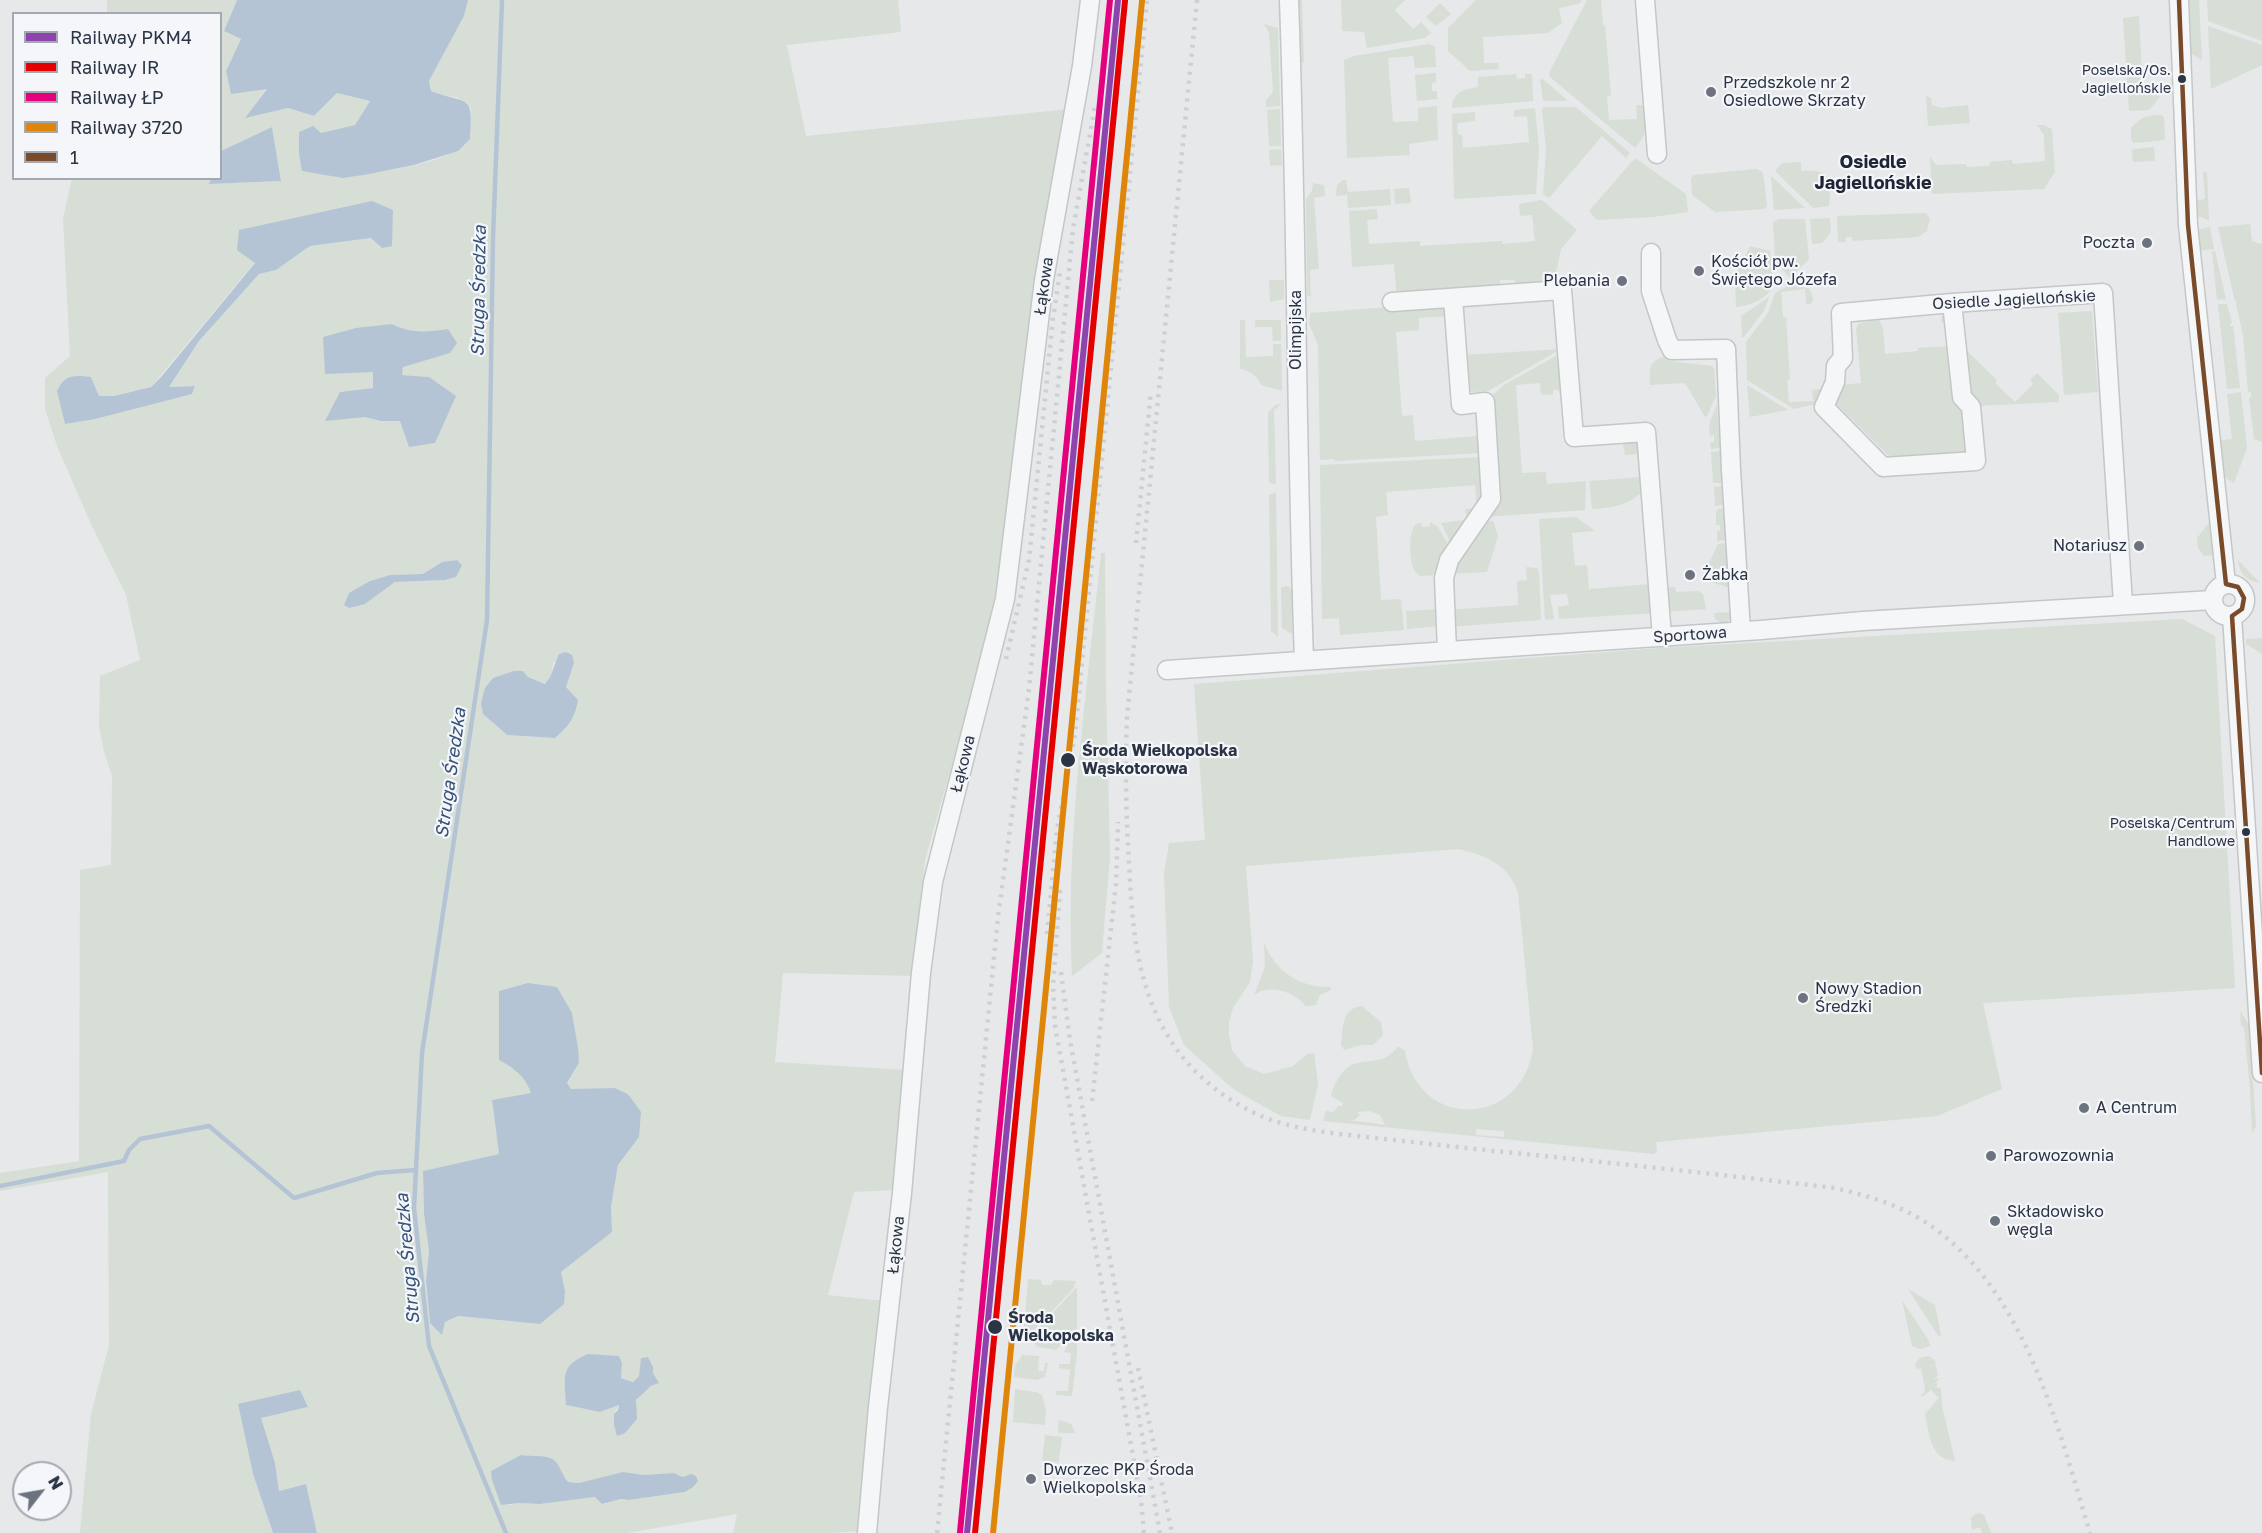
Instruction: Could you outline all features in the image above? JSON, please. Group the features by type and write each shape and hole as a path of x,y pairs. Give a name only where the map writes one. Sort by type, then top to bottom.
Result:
{"street":[{"name":"Łąkowa","path":"867,1533 878,1407 902,1192 921,973 933,882 1005,599 1044,280 1082,66 1090,0"},
{"name":"Olimpijska","path":"1289,0 1295,180 1297,468 1304,660"},
{"path":"1645,0 1657,154"},
{"path":"2180,0 2188,225 2226,584"},
{"path":"1651,254 1651,291 1666,340 1672,350 1726,349 1732,506 1741,631"},
{"path":"1392,302 1562,290 1574,437 1646,432 1662,637"},
{"name":"Osiedle Jagiellońskie","path":"1952,303 1962,397 1971,407 1976,461 1883,467 1824,407 1835,381 1836,366 1843,358 1841,313 1952,303 2103,293 2123,604"},
{"path":"1447,651 1444,578 1449,560 1491,499 1485,402 1461,405 1453,298"},
{"path":"2226,584 2238,587 2253,598 2232,616 2218,612 2214,607 2213,600 2216,590 2226,584"},
{"name":"Sportowa","path":"1167,670 1662,637 1863,621 2213,600"},
{"path":"2232,616 2262,1073"}],"shaded area":[{"path":"107,0 237,0 224,31 241,39 226,71 231,93 267,88 246,117 288,108 314,116 337,93 370,101 355,125 321,133 306,128 369,174 436,159 460,147 470,139 471,109 457,97 444,96 431,91 429,81 464,16 468,0 898,0 901,32 787,45 806,136 1069,109 989,633 925,860 913,976 783,973 775,1062 905,1070 894,1190 854,1192 828,1295 883,1301 859,1531 733,1533 737,1514 627,1533 317,1533 306,1484 279,1491 275,1463 260,1418 308,1407 238,1404 253,1474 273,1533 80,1533 91,1414 109,1345 108,1172 0,1191 0,1173 79,1161 80,870 111,865 112,776 99,727 100,676 140,660 126,595 91,524 57,446 45,409 45,378 70,356 63,219 72,180 211,180 210,184 281,181 272,127 222,151 222,12 107,12","holes":["393,210 382,248 371,238 310,246 276,270 259,274 199,341 169,387 195,386 192,394 65,424 91,377 99,396 114,396 151,387 255,262","392,324 420,331 448,329 425,359 403,367 402,375 429,377 400,421 380,420 366,416 340,392 373,388 380,326","457,560 456,577 445,580 395,582 365,604 370,581 390,575 423,574 442,562","554,662 574,663 566,687 578,700 577,706 571,721 555,738 507,735 483,714 523,671 528,677 545,684 550,677","572,1013 579,1063 567,1084 571,1090 615,1088 629,1094 639,1137 618,1165 611,1207 612,1232 561,1272 565,1291 540,1324 458,1316 445,1322 442,1334 430,1323 426,1281 429,1251 424,1214 423,1171 499,1154 492,1100 532,1093 523,1077 499,1060","588,1354 603,1356 622,1363 621,1378 634,1382 639,1376 641,1358 648,1357 659,1383 638,1398 618,1436 614,1425 614,1414 619,1405 600,1412 566,1405 566,1370","521,1455 554,1460 568,1482 579,1483 623,1473 644,1475 674,1473 683,1477 685,1492 629,1500 621,1499 603,1504 595,1497 540,1504 508,1505"]},
{"path":"1297,0 1302,0 1304,63 1299,61"},
{"path":"1341,0 1405,0 1395,10 1413,29 1421,22 1431,33 1425,38 1367,48 1364,32 1342,31"},
{"path":"1476,0 1582,0 1579,4 1559,8 1562,23 1548,33 1483,37 1484,63 1498,63 1499,69 1470,71 1448,51 1448,28"},
{"path":"1587,0 1601,0 1611,96 1607,97 1609,120 1637,119 1636,105 1646,105 1646,128 1635,148 1550,77 1549,73"},
{"path":"2187,0 2199,0 2202,60 2190,53"},
{"path":"2207,0 2262,0 2262,41 2208,21"},
{"path":"1440,3 1451,14 1436,26 1426,17"},
{"path":"2139,16 2143,93 2160,92 2159,98 2149,110 2131,111 2129,110 2123,18"},
{"path":"1264,24 1278,28 1280,106 1266,107 1266,101 1273,92 1269,33"},
{"path":"2208,26 2262,45 2262,65 2211,89"},
{"path":"1429,44 1435,47 1436,67 1415,68 1413,56 1388,58 1393,122 1418,121 1418,108 1437,106 1438,140 1409,144 1410,155 1347,158 1344,60 1354,56"},
{"path":"1436,73 1436,82 1432,83 1432,91 1437,91 1437,99 1417,101 1415,75"},
{"path":"1516,74 1517,79 1525,78 1525,74 1532,74 1533,101 1452,108 1457,95 1464,90 1478,87 1478,77"},
{"path":"1542,79 1568,101 1543,101 1540,80"},
{"path":"1926,96 1931,98 1932,105 1941,108 1968,105 1970,123 1928,126"},
{"path":"1544,107 1576,107 1630,153 1626,158 1602,136 1549,198 1543,194 1546,150 1542,109"},
{"path":"1535,108 1539,149 1536,194 1454,199 1452,114 1475,112 1475,121 1457,123 1458,134 1462,135 1463,148 1529,142 1527,116 1514,117 1514,110"},
{"path":"1280,109 1281,146 1269,146 1267,110"},
{"path":"2161,115 2164,117 2165,140 2134,143 2131,140 2131,128 2138,121 2148,116"},
{"path":"2037,125 2044,125 2052,129 2055,172 2044,189 1932,194 1930,157 1936,165 1966,164 1967,167 1989,166 1990,162 2012,160 2013,164 2045,161 2044,135"},
{"path":"2154,147 2155,161 2133,162 2132,150"},
{"path":"1281,149 1282,165 1270,166 1269,150"},
{"path":"1635,158 1686,194 1688,212 1653,217 1597,220 1589,211"},
{"path":"1801,162 1801,171 1819,172 1828,178 1830,183 1829,206 1813,208 1775,171 1782,163"},
{"path":"1756,169 1763,172 1767,205 1765,209 1715,212 1692,195 1693,175"},
{"path":"2203,172 2207,172 2209,221 2202,217 2195,217 2193,201 2205,199"},
{"path":"1771,176 1805,208 1774,210"},
{"path":"1346,180 1348,192 1390,189 1391,205 1348,208 1347,195 1336,196 1337,185"},
{"path":"1313,183 1324,185 1325,196 1314,198 1319,269 1310,270 1311,297 1307,295 1306,199 1312,191"},
{"path":"1409,188 1411,203 1395,204 1394,189"},
{"path":"1542,200 1577,230 1561,249 1554,283 1515,289 1515,280 1500,280 1501,290 1397,298 1394,264 1352,267 1349,211 1377,209 1378,219 1367,220 1369,244 1420,241 1420,246 1502,241 1503,244 1535,241 1532,215 1520,216 1519,204"},
{"path":"1926,213 1930,218 1927,231 1918,237 1853,241 1852,237 1846,237 1846,242 1838,242 1837,216"},
{"path":"1830,218 1831,232 1822,243 1812,244 1810,219"},
{"path":"1779,219 1805,219 1809,259 1789,277 1775,261 1773,222"},
{"path":"2250,224 2252,241 2262,244 2262,442 2254,439 2249,398 2251,392 2248,392 2243,335 2218,227"},
{"path":"2210,227 2214,249 2198,251 2197,230"},
{"path":"1750,246 1770,251 1773,286 1767,295 1757,301 1736,307 1735,276"},
{"path":"2215,251 2226,299 2217,300 2212,252"},
{"path":"1269,280 1284,280 1284,299 1270,302"},
{"path":"1792,284 1810,289 1813,300 1811,304 1806,304 1805,289 1781,292 1783,317 1786,317 1789,402 1813,401 1812,390 1820,389 1821,403 1794,409 1747,380 1746,342 1768,313 1775,293"},
{"path":"1769,297 1764,311 1742,337 1741,316"},
{"path":"1446,304 1448,316 1419,318 1419,330 1396,332 1402,416 1413,415 1415,441 1479,436 1478,405 1481,453 1320,460 1318,345 1309,324 1310,313"},
{"path":"2218,304 2227,304 2232,323 2230,326 2233,326 2240,388 2227,389"},
{"path":"2092,311 2098,392 2064,395 2058,313"},
{"path":"1942,316 1950,316 1967,408 1972,456 1896,463 1832,400 1840,385 1861,383 1856,328 1859,323 1879,320 1883,328 1885,354 1918,351 1918,348 1950,346 1948,321 1941,322"},
{"path":"1240,320 1245,320 1246,357 1273,356 1273,344 1281,344 1282,391 1261,385 1252,374 1239,369"},
{"path":"1255,320 1281,320 1281,341 1273,341 1272,327 1255,327"},
{"path":"1962,346 1997,380 1995,383 2015,402 2033,384 2030,380 2037,373 2059,395 2059,402 1977,406 1966,397"},
{"path":"1561,349 1488,391 1472,392 1469,390 1465,355"},
{"path":"1563,352 1565,394 1560,395 1559,390 1553,390 1553,395 1541,394 1540,383 1516,385 1522,473 1546,472 1547,484 1586,481 1585,510 1484,517 1488,399 1504,385"},
{"path":"1670,354 1670,361 1714,368 1716,396 1707,416 1705,417 1685,383 1650,385 1652,364"},
{"path":"1747,385 1788,410 1750,417"},
{"path":"2241,392 2247,448 2234,483 2223,476 2218,441 2232,439 2227,394"},
{"path":"1281,404 1274,410 1276,484 1269,483 1268,413 1275,405"},
{"path":"1717,404 1720,448 1711,449 1710,442 1714,442 1714,435 1710,436 1709,424"},
{"path":"1638,438 1640,454 1625,455 1622,439"},
{"path":"1720,451 1723,483 1713,483 1711,452"},
{"path":"1482,457 1486,488 1475,515 1466,515 1465,509 1477,508 1475,485 1386,492 1388,515 1376,517 1381,600 1401,599 1404,630 1340,635 1339,618 1322,619 1320,465"},
{"path":"1642,477 1645,488 1628,502 1592,509 1589,481"},
{"path":"1723,486 1724,505 1715,506 1714,487"},
{"path":"1276,492 1278,637 1271,631 1269,495"},
{"path":"1725,508 1727,540 1717,541 1717,531 1720,531 1720,525 1716,525 1716,512 1718,509"},
{"path":"1576,517 1595,531 1572,533 1575,566 1587,565 1589,589 1651,584 1655,613 1559,619 1558,607 1569,605 1567,594 1550,595 1554,619 1545,620 1539,519"},
{"path":"1466,521 1452,546 1441,523"},
{"path":"1481,521 1493,521 1498,536 1487,572 1448,574 1481,530"},
{"path":"1430,522 1438,527 1450,548 1438,575 1420,576 1411,558 1411,534 1416,524 1421,523 1422,527 1430,526"},
{"path":"2209,523 2214,555 2204,556 2198,548 2197,538"},
{"path":"1727,543 1731,588 1713,583 1709,563 1718,544"},
{"path":"1101,553 1105,553 1110,856 1102,953 1072,976 1074,817"},
{"path":"2238,560 2260,583 2244,576"},
{"path":"1526,567 1537,568 1539,572 1541,620 1449,627 1448,610 1518,605 1517,581 1527,580"},
{"path":"1288,586 1292,590 1292,634 1282,628 1281,587"},
{"path":"1675,587 1676,592 1698,591 1703,594 1706,609 1664,612 1661,588"},
{"path":"1440,609 1439,626 1407,629 1406,611"},
{"path":"1732,612 1729,621 1722,623 1714,616 1715,613"},
{"path":"2182,619 2215,636 2235,988 1983,1003 2002,1089 1937,1116 1656,1142 1657,1152 1653,1154 1323,1121 1326,1110 1333,1113 1338,1106 1342,1106 1343,1103 1331,1096 1338,1079 1346,1069 1354,1064 1381,1059 1390,1055 1398,1046 1405,1051 1414,1077 1429,1096 1448,1106 1470,1110 1491,1105 1510,1093 1525,1074 1533,1048 1518,893 1509,875 1495,862 1478,854 1458,849 1246,866 1253,961 1250,982 1233,1008 1229,1022 1232,1050 1245,1066 1264,1074 1293,1066 1307,1054 1314,1053 1318,1084 1310,1120 1281,1116 1233,1089 1184,1045 1169,1007 1164,874 1169,843 1205,840 1194,684 1659,648","holes":["1369,1111 1380,1115 1385,1125 1349,1120 1354,1120 1360,1115 1357,1112","1476,1129 1504,1131 1504,1137 1476,1135"]},
{"path":"2262,638 2262,654 2246,644 2246,639"},
{"path":"1264,943 1275,962 1290,976 1309,985 1331,987 1331,990 1320,995 1316,1005 1306,1006 1289,993 1282,991 1261,991 1254,995 1265,967"},
{"path":"1362,1006 1381,1022 1383,1035 1373,1045 1361,1045 1344,1050 1341,1045 1344,1020 1350,1011"},
{"path":"2240,1011 2249,1024 2256,1126 2252,1134 2250,1089 2244,1028 2241,1025"},
{"path":"1028,1279 1041,1280 1042,1285 1051,1285 1054,1280 1076,1281 1073,1289 1028,1336 1024,1329"},
{"path":"1077,1287 1077,1353 1072,1396 1056,1395 1056,1391 1068,1391 1070,1370 1059,1368 1059,1364 1070,1364 1071,1353 1064,1352 1074,1331 1056,1350 1038,1347 1029,1338"},
{"path":"1908,1289 1935,1305 1941,1335 1939,1337"},
{"path":"1902,1300 1930,1346 1920,1349 1912,1346"},
{"path":"1022,1355 1039,1356 1038,1371 1044,1371 1045,1363 1048,1363 1045,1377 1037,1380 1014,1377 1015,1366"},
{"path":"1928,1356 1933,1358 1928,1360 1934,1359 1936,1364 1929,1366 1936,1365 1938,1376 1932,1379 1939,1378 1935,1384 1938,1383 1936,1387 1941,1389 1942,1406 1955,1461 1940,1456 1935,1451 1930,1437 1925,1414 1939,1398 1931,1390 1922,1397 1921,1394 1924,1393 1925,1388 1921,1368 1916,1369 1915,1364 1920,1358"},
{"path":"1015,1389 1042,1395 1046,1410 1045,1425 1013,1422"},
{"path":"1059,1420 1071,1424 1075,1433 1058,1433"},
{"path":"1045,1435 1062,1437 1058,1467 1057,1462 1042,1461"},
{"path":"1980,1513 1984,1515 1991,1533 1982,1533 1980,1527 1972,1530 1971,1518"}],"water":[{"path":"237,0 468,0 464,16 429,81 431,91 460,100 469,107 470,139 458,151 414,165 369,174 343,178 302,171 299,132 313,126 321,133 355,125 370,101 337,93 314,116 288,108 245,118 267,89 231,94 226,71 241,39 224,31"},
{"path":"272,127 281,181 209,184 211,180 222,180 222,151"},
{"path":"372,201 393,210 392,246 382,248 371,238 310,246 276,270 259,274 199,341 169,387 195,386 192,394 95,419 65,424 57,391 63,381 71,377 91,377 99,396 114,396 151,387 161,377 255,263 237,250 239,230"},
{"path":"392,324 419,331 448,329 457,343 450,353 403,367 402,375 429,377 456,396 435,443 409,447 400,421 381,421 365,417 325,421 340,392 373,388 373,372 325,374 323,337 356,328"},
{"path":"457,560 462,565 456,577 445,580 395,582 365,604 349,608 344,605 349,593 370,581 390,575 423,574 442,562"},
{"path":"566,652 572,655 574,663 566,687 578,700 571,721 555,738 507,735 483,714 481,703 485,688 493,678 514,671 523,671 528,677 545,684 559,654"},
{"path":"528,983 557,987 572,1013 579,1063 567,1083 571,1089 615,1088 628,1094 641,1112 639,1137 618,1165 611,1207 612,1232 561,1272 565,1291 564,1304 540,1324 458,1316 445,1322 442,1335 430,1323 426,1281 429,1251 424,1214 423,1171 499,1154 492,1100 531,1093 519,1074 499,1060 499,991"},
{"path":"588,1354 619,1356 622,1363 621,1378 633,1382 639,1376 641,1358 648,1357 653,1367 653,1373 659,1383 651,1386 636,1400 637,1419 625,1433 617,1436 614,1425 614,1414 619,1405 600,1412 566,1405 565,1379 568,1368 579,1358"},
{"path":"300,1390 308,1407 261,1418 275,1463 279,1491 306,1484 317,1533 273,1533 253,1474 238,1404"},
{"path":"521,1455 552,1459 557,1463 568,1482 579,1483 623,1472 644,1475 674,1473 683,1477 691,1474 696,1476 698,1481 685,1492 629,1500 621,1499 602,1504 595,1497 540,1504 501,1505 491,1471"}],"waterway":[{"name":"Struga Średzka","path":"502,0 493,238 487,620 422,1053 414,1208 429,1346 506,1533"},
{"path":"0,1186 124,1161 129,1150 140,1139 209,1126 294,1198 377,1173 416,1170"}],"railway":[{"path":"1047,934 1057,830 1075,734 1147,0"},
{"path":"1197,0 1126,735 1127,826 1134,932 1150,999 1171,1041 1199,1075 1222,1094 1261,1116 1300,1128 1354,1136 1835,1188 1897,1207 1917,1217 1954,1244 1984,1277 2010,1315 2049,1401 2090,1533"},
{"path":"937,1533 998,917 1029,689 1073,229 1095,106"},
{"path":"1006,659 1029,560 1053,318 1060,272"},
{"path":"1136,543 1151,391"},
{"path":"1092,1101 1116,884 1118,822"},
{"path":"1060,890 1053,985 1055,1026 1141,1500 1144,1533"},
{"path":"1061,972 1070,1040 1160,1533"},
{"path":"1138,1368 1172,1533"}],"rail line":[{"name":"ŁP","path":"960,1532 1110,0"},
{"name":"PKM4","path":"967,1533 1118,0"},
{"name":"IR","path":"975,1533 1125,1"},
{"name":"3720","path":"993,1533 1142,1"}],"transit line":[{"name":"1","path":"2179,0 2188,225 2226,584 2238,587 2244,598 2242,609 2232,616 2262,1073"}],"place":[{"name":"Poselska/Os. Jagiellońskie","path":"2182,79"},
{"name":"Przedszkole nr 2 Osiedlowe Skrzaty","path":"1711,92"},
{"name":"Poczta","path":"2147,243"},
{"name":"Kościół pw. Świętego Józefa","path":"1699,271"},
{"name":"Plebania","path":"1622,281"},
{"name":"Notariusz","path":"2139,546"},
{"name":"Żabka","path":"1690,575"},
{"name":"Środa Wielkopolska Wąskotorowa","path":"1068,760"},
{"name":"Poselska/Centrum Handlowe","path":"2246,832"},
{"name":"Nowy Stadion Średzki","path":"1803,998"},
{"name":"A Centrum","path":"2084,1108"},
{"name":"Parowozownia","path":"1991,1156"},
{"name":"Składowisko węgla","path":"1995,1221"},
{"name":"Środa Wielkopolska","path":"995,1327"},
{"name":"Dworzec PKP Środa Wielkopolska","path":"1031,1479"}],"district":[{"name":"Osiedle Jagiellońskie","path":"1873,172"}]}
